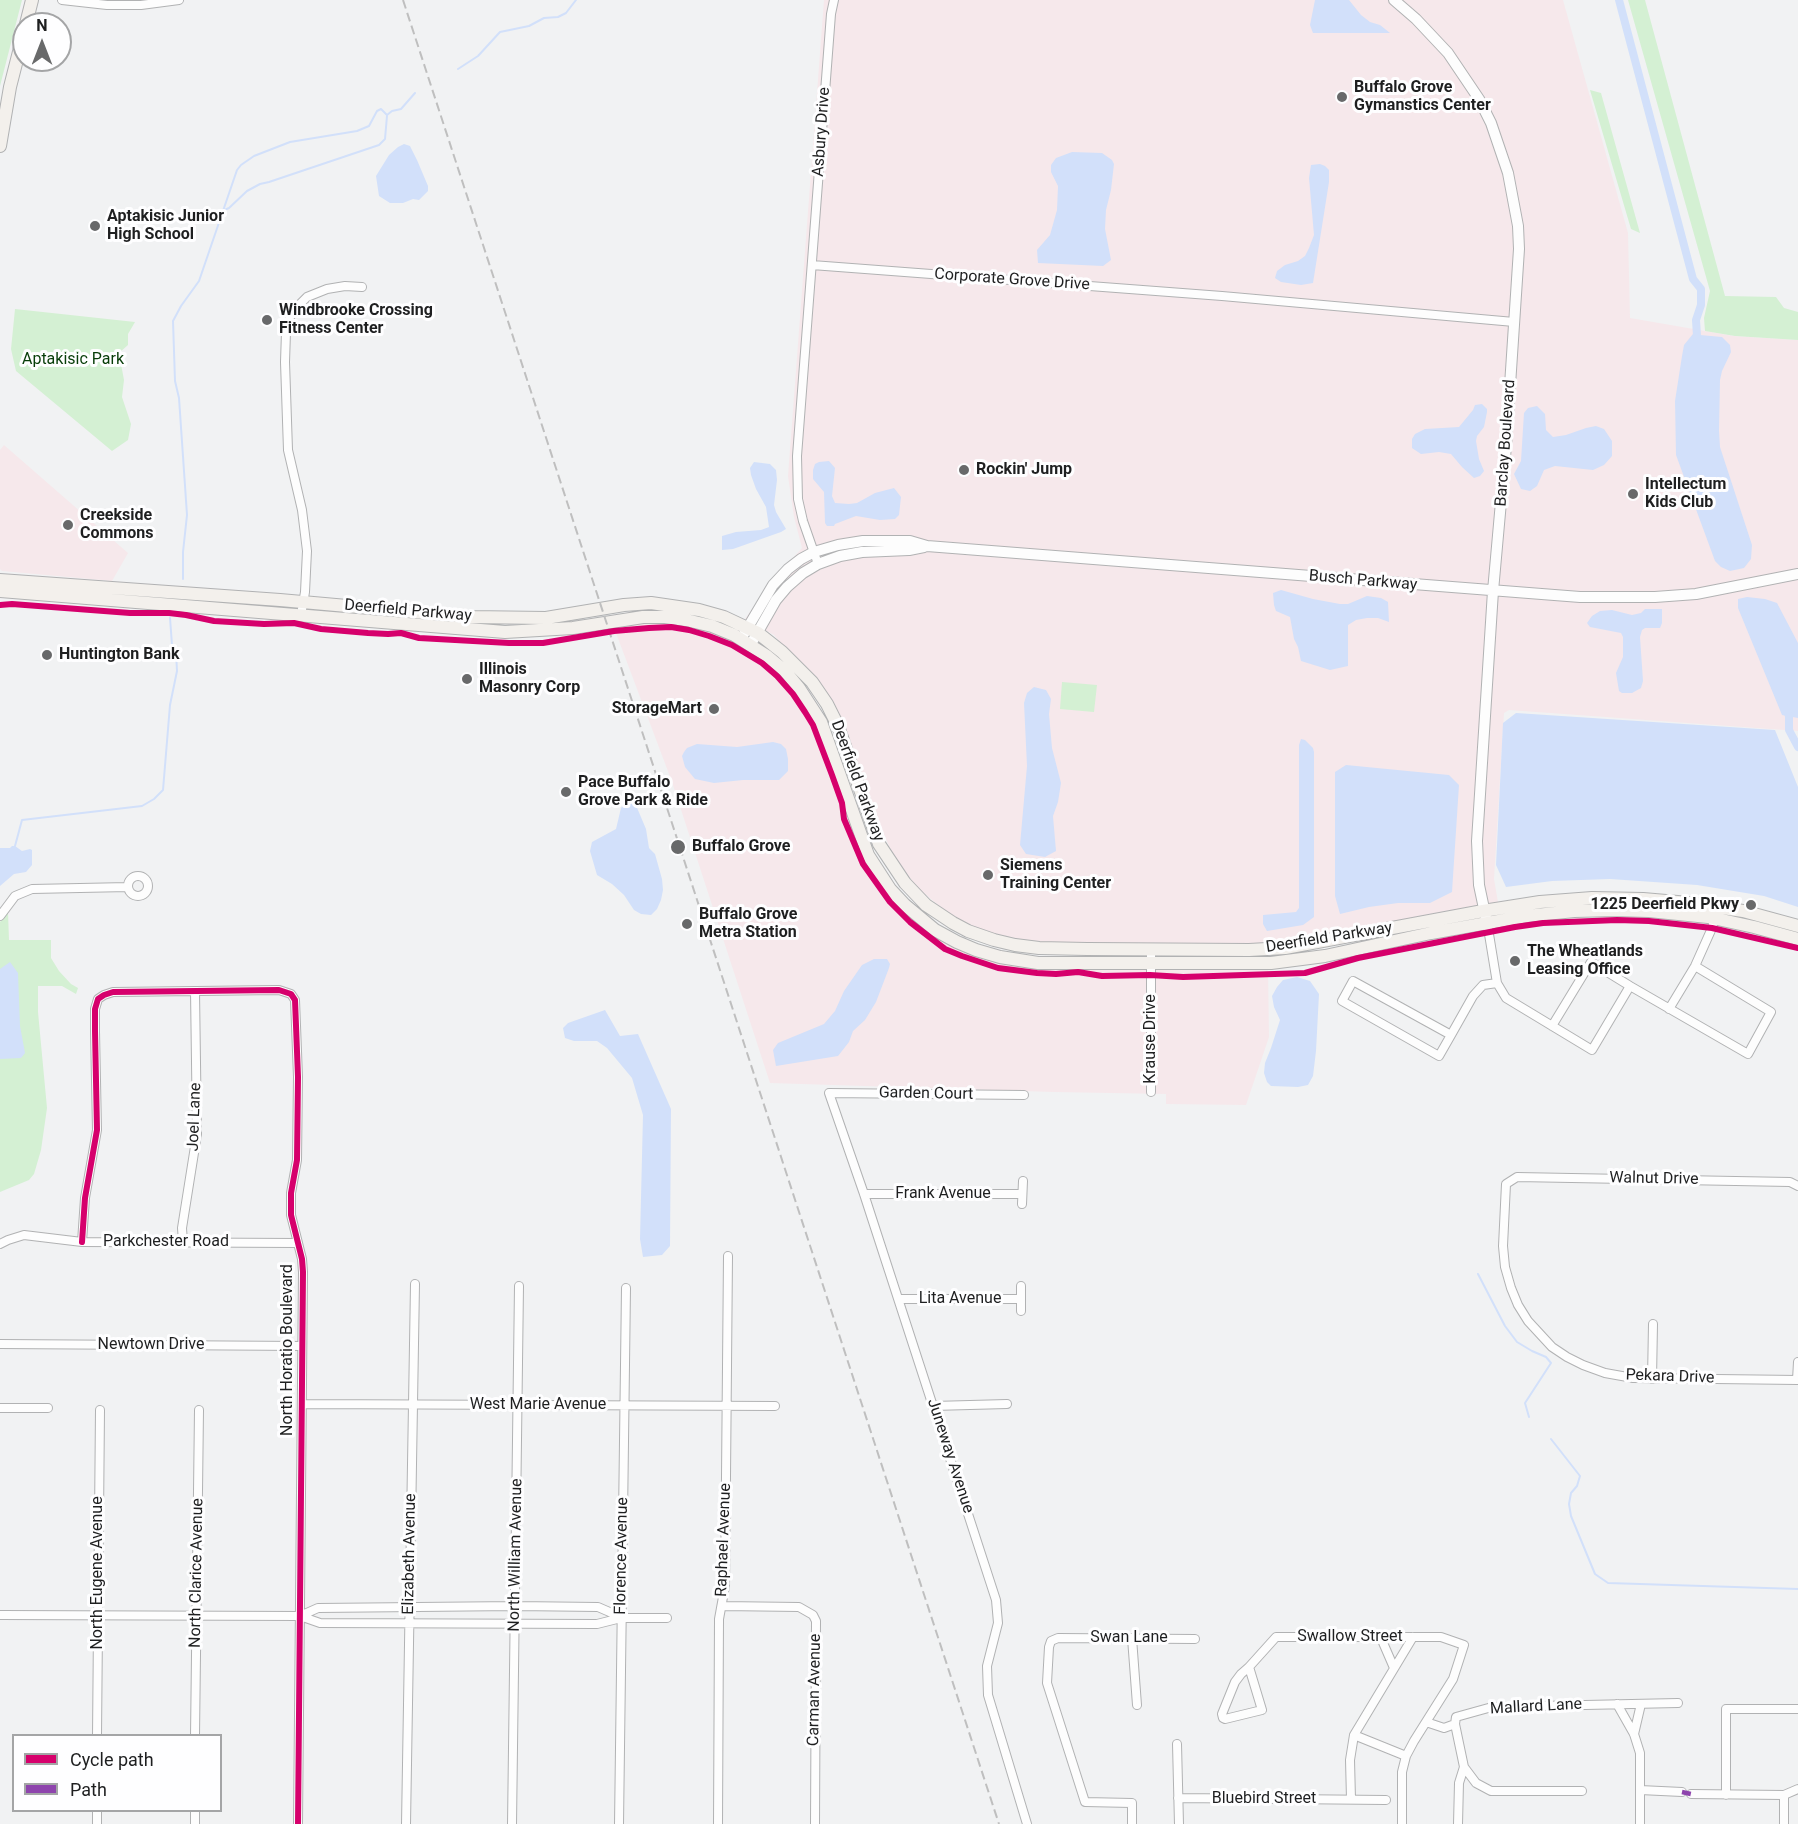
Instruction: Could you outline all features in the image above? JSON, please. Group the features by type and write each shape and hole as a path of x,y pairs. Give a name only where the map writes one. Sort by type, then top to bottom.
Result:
{"main road":[{"path":"0,146 14,72"},
{"name":"Deerfield Parkway","path":"0,580 470,617 546,618 636,603 699,610 724,617 753,630 800,668 827,704 838,726 879,844 905,883 926,905 968,931 1015,945 1039,948 1249,950 1285,948 1485,916 1614,910 1672,913 1743,911 1798,926"},
{"name":"Deerfield Parkway","path":"0,591 505,632 573,628 633,618 665,617 712,626 746,641 785,671 811,706 821,722 868,855 890,889 918,917 935,930 975,950 1000,957 1038,963 1250,964 1296,961 1485,916"},
{"path":"0,597 14,592"},
{"name":"Deerfield Parkway","path":"1715,913 1798,939"}],"street":[{"path":"62,0 107,5 141,5 179,0"},
{"name":"Asbury Drive","path":"812,265 831,14 834,0"},
{"name":"Barclay Boulevard","path":"1394,0 1416,19 1448,53 1479,99 1508,173 1518,226 1519,249 1506,446 1493,591 1477,841 1479,885 1485,916"},
{"path":"812,265 796,480 803,521 818,564"},
{"name":"Corporate Grove Drive","path":"812,265 1514,322"},
{"path":"301,615 307,542 288,450 286,332 290,317 307,297 327,289 345,286 362,287"},
{"name":"Busch Parkway","path":"753,630 778,579 801,559 838,544 863,541 910,541 927,546 1580,597 1655,597 1696,594 1798,574"},
{"name":"Busch Parkway","path":"746,641 787,587 802,573 818,564 861,552 909,550 927,546"},
{"path":"0,916 15,896 32,889 128,887"},
{"path":"1670,1009 1695,966 1712,928 1715,913"},
{"path":"1485,916 1497,983 1506,998 1592,1050 1630,986"},
{"name":"Krause Drive","path":"1151,949 1151,1092"},
{"path":"1552,1026 1591,962 1748,1054 1771,1012 1695,966"},
{"path":"1451,1035 1353,981 1342,1001 1439,1056 1451,1035 1473,996 1483,986 1497,983"},
{"name":"North Horatio Boulevard","path":"82,1242 85,1198 97,1131 95,1009 98,999 104,994 113,992 279,990 291,994 295,1000 298,1077 297,1160 291,1204 303,1272 298,1824"},
{"name":"Joel Lane","path":"183,1242 182,1228 197,1134 195,991"},
{"name":"Garden Court","path":"829,1093 1024,1095"},
{"name":"Juneway Avenue","path":"829,1093 899,1299 996,1600 998,1623 987,1666 988,1695 1027,1824"},
{"name":"Walnut Drive","path":"1511,1180 1525,1176 1790,1182 1798,1186"},
{"name":"Pekara Drive","path":"1511,1180 1506,1184 1505,1191 1503,1246 1505,1268 1518,1305 1528,1321 1552,1347 1583,1365 1605,1373 1633,1378 1798,1380"},
{"path":"1022,1204 1023,1181"},
{"name":"Frank Avenue","path":"864,1194 1022,1194"},
{"name":"Parkchester Road","path":"0,1244 24,1235 82,1242 298,1243"},
{"name":"Raphael Avenue","path":"718,1824 718,1619 725,1586 728,1256"},
{"name":"Elizabeth Avenue","path":"406,1824 414,1284"},
{"name":"North William Avenue","path":"512,1824 519,1286"},
{"path":"1020,1311 1021,1286"},
{"name":"Florence Avenue","path":"619,1824 626,1288"},
{"name":"Lita Avenue","path":"899,1299 1021,1299"},
{"path":"1652,1379 1653,1324"},
{"name":"Newtown Drive","path":"0,1344 302,1346"},
{"path":"1798,1362 1798,1380"},
{"name":"West Marie Avenue","path":"302,1404 775,1406"},
{"path":"933,1406 1007,1404"},
{"path":"0,1408 48,1408"},
{"name":"North Eugene Avenue","path":"97,1734 100,1410"},
{"name":"North Clarice Avenue","path":"195,1734 199,1410"},
{"path":"300,1616 318,1608 516,1606 598,1607 621,1618"},
{"name":"Carman Avenue","path":"722,1606 799,1607 813,1615 816,1621 815,1824"},
{"path":"0,1615 300,1616 320,1623 597,1624 621,1618 667,1618"},
{"name":"Swallow Street","path":"1249,1667 1262,1710 1225,1719 1222,1714 1235,1682 1276,1637 1441,1638 1464,1645 1453,1679 1426,1722"},
{"name":"Swan Lane","path":"1132,1824 1132,1803 1085,1802 1047,1683 1051,1641 1063,1638 1195,1639"},
{"path":"1132,1638 1137,1705"},
{"path":"1381,1638 1394,1668"},
{"path":"1351,1799 1350,1760 1354,1735 1413,1638"},
{"path":"1640,1824 1641,1753 1634,1734 1617,1704 1678,1703"},
{"name":"Mallard Lane","path":"1455,1725 1456,1717 1492,1707 1617,1704"},
{"path":"1634,1734 1641,1704"},
{"path":"1726,1795 1726,1709 1798,1709"},
{"path":"1402,1824 1402,1772 1406,1756 1426,1722 1444,1728 1455,1725 1464,1767 1476,1783 1491,1791 1582,1791"},
{"path":"1354,1735 1406,1756"},
{"path":"1177,1744 1179,1824"},
{"path":"1458,1824 1459,1783 1464,1767"},
{"path":"1640,1790 1710,1796 1784,1795 1798,1789"},
{"path":"1784,1795 1784,1824"},
{"name":"Bluebird Street","path":"1178,1798 1386,1800"}],"shaded area":[{"path":"824,0 1563,0 1628,233 1630,318 1734,336 1798,340 1798,731 1509,710 1504,713 1494,879 1499,908 1281,944 1194,946 1023,942 979,931 951,916 918,888 894,858 832,703 774,635 745,619 769,585 802,548 794,517 788,476"},
{"name":"Creekside Commons","path":"4,445 128,553 112,581 0,569 0,450"},
{"path":"662,622 721,634 773,666 809,708 875,877 902,908 961,951 1022,965 1268,967 1269,1037 1246,1105 1166,1104 1166,1094 770,1083 672,782 613,625"}],"green space":[{"path":"0,0 22,0 19,12 12,12 12,39 0,86"},
{"path":"1628,0 1645,0 1725,296 1776,297 1784,308 1798,312 1798,340 1735,336 1705,331 1704,318 1710,291"},
{"path":"1590,90 1601,93 1640,233 1631,229"},
{"name":"Aptakisic Park","path":"15,309 135,322 128,334 128,345 119,353 124,380 122,397 131,424 128,440 112,451 16,371 11,349"},
{"path":"1062,682 1097,685 1094,712 1060,709"},
{"path":"8,912 9,940 51,940 51,958 59,971 78,988 76,994 62,986 38,986 38,1012 47,1108 41,1150 34,1174 29,1180 0,1192 0,922"}],"water":[{"path":"1315,0 1349,0 1361,15 1390,33 1313,33 1310,25"},
{"path":"404,144 410,146 428,186 428,191 419,200 390,203 379,196 376,176 389,155"},
{"path":"1072,152 1102,153 1114,164 1105,229 1111,260 1103,266 1038,263 1037,250 1050,235 1057,210 1058,186 1051,172 1051,165 1056,158"},
{"path":"1320,164 1329,170 1329,182 1313,283 1301,285 1281,282 1275,278 1277,271 1305,256 1314,235 1309,178 1311,165"},
{"path":"1697,329 1700,335 1722,337 1730,345 1731,352 1720,380 1720,447 1752,545 1751,559 1744,568 1730,571 1715,561 1676,455 1675,401 1682,356 1684,345"},
{"path":"1482,404 1487,412 1484,427 1476,441 1484,471 1480,476 1474,478 1451,454 1439,452 1421,454 1412,448 1412,439 1415,434 1425,429 1459,427 1475,405"},
{"path":"1537,406 1545,414 1546,430 1553,437 1596,426 1604,429 1612,441 1612,456 1604,465 1593,470 1555,466 1544,470 1537,486 1530,491 1521,489 1514,474 1521,461 1524,413 1528,408"},
{"path":"829,461 835,468 832,496 835,503 857,503 875,493 894,488 901,497 899,515 895,519 880,520 856,516 834,526 827,526 824,492 813,479 813,470 815,464"},
{"path":"754,462 770,464 776,470 774,505 786,529 733,549 722,550 722,536 769,527 766,507 751,475 750,468"},
{"path":"1281,590 1340,604 1348,604 1367,596 1381,598 1388,602 1389,622 1378,618 1367,618 1356,620 1348,625 1348,666 1330,670 1301,661 1290,617 1276,611 1274,605 1273,593"},
{"path":"1747,597 1777,603 1798,643 1798,718 1782,715 1738,608 1738,599"},
{"path":"1645,609 1662,609 1662,623 1660,628 1642,630 1640,637 1643,681 1641,688 1632,693 1622,693 1619,691 1616,673 1623,657 1621,633 1590,627 1587,623 1600,611 1612,610 1632,615 1641,613"},
{"path":"1034,687 1046,690 1051,699 1049,714 1052,748 1061,783 1053,816 1056,851 1045,857 1026,854 1020,845 1027,766 1024,703 1027,693"},
{"path":"1516,713 1775,730 1798,787 1798,907 1764,896 1697,885 1610,879 1552,881 1506,887 1496,865 1503,723"},
{"path":"1301,739 1313,748 1314,752 1314,917 1303,925 1267,931 1263,924 1263,915 1296,912 1299,908 1299,745"},
{"path":"773,742 781,744 786,749 788,759 788,771 779,780 714,783 695,779 685,767 682,756 687,748 697,744 737,747"},
{"path":"1346,765 1449,775 1459,785 1452,892 1430,903 1398,903 1340,914 1335,896 1335,772"},
{"path":"626,802 635,803 646,829 649,848 655,854 662,879 661,900 651,915 641,914 634,910 624,895 597,875 590,851 592,842 616,829 621,808"},
{"path":"12,846 22,851 32,850 32,865 26,872 14,874 0,886 0,848"},
{"path":"874,959 887,959 890,964 889,968 876,1002 865,1020 853,1031 849,1042 838,1056 776,1066 773,1050 778,1043 824,1024 835,1011 844,991 862,965"},
{"path":"10,962 18,973 20,1026 25,1053 21,1058 0,1059 0,969"},
{"path":"1297,977 1310,981 1319,994 1313,1076 1308,1085 1271,1086 1264,1073 1265,1063 1280,1020 1272,996 1283,980"},
{"path":"605,1010 620,1036 638,1034 671,1109 670,1246 662,1255 643,1257 640,1239 643,1115 632,1078 607,1048 597,1041 574,1041 565,1038 563,1028 568,1023"}],"waterway":[{"path":"458,69 478,56 500,32 529,26 544,18 558,17 566,13 576,0"},
{"path":"1619,0 1693,279 1701,289 1701,305 1696,320 1697,336"},
{"path":"183,579 187,515 179,398 175,381 173,321 199,281 237,170 254,156 290,142 357,131 369,126 377,111 381,109 387,115 401,109 415,93"},
{"path":"222,211 229,208 247,191 260,184 379,145 385,139 387,116"},
{"path":"15,846 22,820 142,806 163,790 170,705 177,671 170,618"},
{"path":"1786,708 1789,716 1789,730 1798,747"},
{"path":"1478,1274 1505,1326 1517,1342 1546,1357 1551,1363 1525,1403 1529,1417"},
{"path":"1551,1439 1580,1476 1577,1486 1571,1493 1569,1504 1571,1516 1595,1574 1608,1583 1798,1589"}],"railway":[{"path":"403,0 999,1824"}],"marked path":[{"path":"1682,1792 1691,1794"}],"cycle path":[{"path":"0,605 130,613 169,613 214,621 294,623 321,629 401,633 419,638 509,643 543,643 614,631 671,627 709,636 732,645 762,663 793,694 813,725 842,803 844,819 863,864 890,902 910,922 945,949 998,968 1056,974 1078,972 1102,976 1183,977 1305,973 1358,958 1515,927 1543,923 1617,920 1712,928 1798,948"},
{"path":"82,1242 85,1198 97,1130 95,1009 98,999 113,992 279,990 291,994 295,1000 298,1077 297,1160 291,1193 291,1215 303,1272 298,1824"}],"place":[{"name":"Buffalo Grove Gymanstics Center","path":"1342,97"},
{"name":"Aptakisic Junior High School","path":"95,226"},
{"name":"Windbrooke Crossing Fitness Center","path":"267,320"},
{"name":"Rockin' Jump","path":"964,470"},
{"name":"Intellectum Kids Club","path":"1633,494"},
{"name":"Creekside Commons","path":"68,525"},
{"name":"Huntington Bank","path":"47,655"},
{"name":"Illinois Masonry Corp","path":"467,679"},
{"name":"StorageMart","path":"714,709"},
{"name":"Pace Buffalo Grove Park & Ride","path":"566,792"},
{"name":"Buffalo Grove","path":"678,847"},
{"name":"Siemens Training Center","path":"988,875"},
{"name":"1225 Deerfield Pkwy","path":"1751,905"},
{"name":"Buffalo Grove Metra Station","path":"687,924"},
{"name":"The Wheatlands Leasing Office","path":"1515,961"}]}
